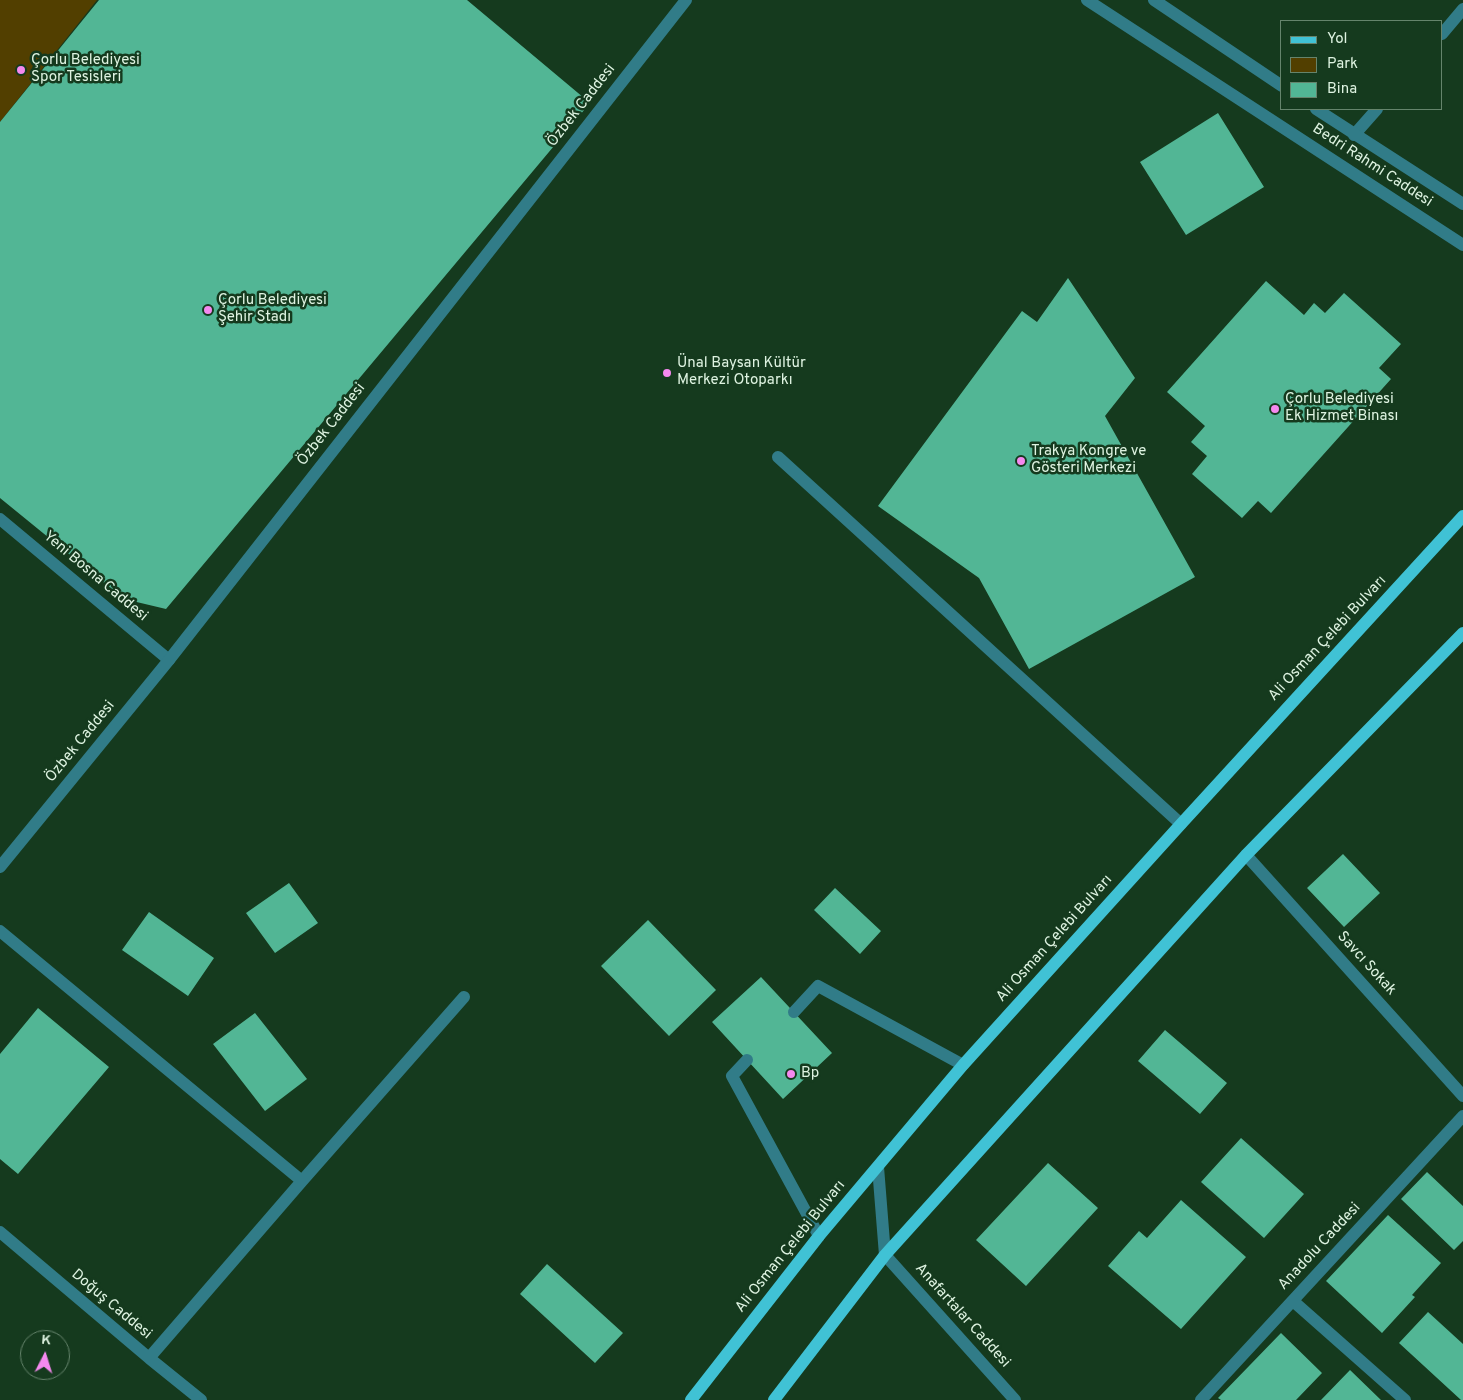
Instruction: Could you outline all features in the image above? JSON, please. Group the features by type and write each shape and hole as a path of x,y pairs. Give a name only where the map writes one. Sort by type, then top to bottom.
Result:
{"main road":[{"name":"Ali Osman Çelebi Bulvarı","path":"691,1400 819,1236 963,1065 1180,824 1463,516"},
{"path":"774,1400 885,1254 1246,855 1463,633"}],"street":[{"name":"Özbek Caddesi","path":"0,867 169,660 686,0"},
{"name":"Bedri Rahmi Caddesi","path":"1087,0 1463,246"},
{"path":"1154,0 1280,85"},
{"path":"1443,33 1463,9"},
{"name":"Bedri Rahmi Caddesi","path":"1317,110 1463,204"},
{"path":"1354,135 1376,110"},
{"path":"778,457 1180,824"},
{"name":"Yeni Bosna Caddesi","path":"0,519 169,660"},
{"name":"Savcı Sokak","path":"1246,855 1463,1096"},
{"path":"0,931 302,1181"},
{"path":"794,1012 818,986 963,1065"},
{"path":"148,1358 464,997"},
{"path":"747,1060 732,1076 819,1236"},
{"name":"Anadolu Caddesi","path":"1201,1400 1463,1116"},
{"path":"878,1166 885,1254"},
{"name":"Doğuş Caddesi","path":"0,1232 148,1358 201,1400"},
{"name":"Anafartalar Caddesi","path":"885,1254 1015,1400"},
{"path":"1293,1301 1405,1400"}],"green space":[{"name":"Çorlu Belediyesi Spor Tesisleri","path":"0,0 97,0 0,122"}],"building":[{"name":"Çorlu Belediyesi Şehir Stadı","path":"99,0 467,0 590,103 166,609 124,599 0,498 0,122"},
{"path":"1218,113 1264,187 1186,235 1140,162"},
{"name":"Trakya Kongre ve Gösteri Merkezi","path":"1068,278 1135,378 1105,416 1195,577 1029,669 979,578 878,506 1022,311 1037,322"},
{"name":"Çorlu Belediyesi Ek Hizmet Binası","path":"1266,281 1304,315 1314,303 1325,313 1344,293 1401,344 1379,368 1391,379 1271,513 1258,501 1242,518 1192,474 1207,456 1191,442 1205,426 1167,392"},
{"path":"1343,854 1380,893 1344,927 1307,888"},
{"path":"289,883 318,923 275,953 246,913"},
{"path":"835,888 881,931 860,954 814,910"},
{"path":"149,912 214,958 188,996 122,950"},
{"path":"648,920 716,990 669,1036 601,966"},
{"path":"761,977 832,1053 783,1099 712,1022"},
{"path":"38,1008 109,1067 18,1174 0,1159 0,1054"},
{"path":"255,1013 307,1079 265,1111 213,1044"},
{"path":"1165,1030 1227,1083 1200,1114 1138,1061"},
{"path":"1241,1138 1304,1194 1264,1238 1201,1182"},
{"path":"1048,1163 1098,1208 1026,1286 976,1240"},
{"path":"1427,1172 1463,1206 1463,1241 1454,1250 1401,1199"},
{"path":"1181,1200 1246,1257 1181,1329 1108,1266 1139,1231 1147,1238"},
{"path":"1388,1215 1441,1263 1412,1295 1415,1297 1382,1333 1326,1281"},
{"path":"547,1264 623,1333 595,1363 520,1294"},
{"path":"1428,1312 1463,1344 1463,1400 1399,1343"},
{"path":"1281,1333 1322,1373 1296,1400 1221,1400 1218,1398"},
{"path":"1350,1370 1381,1400 1321,1400"}],"place":[{"name":"Çorlu Belediyesi Spor Tesisleri","path":"21,70"},
{"name":"Çorlu Belediyesi Şehir Stadı","path":"208,310"},
{"name":"Ünal Baysan Kültür Merkezi Otoparkı","path":"667,373"},
{"name":"Çorlu Belediyesi Ek Hizmet Binası","path":"1275,409"},
{"name":"Trakya Kongre ve Gösteri Merkezi","path":"1021,461"},
{"name":"Bp","path":"791,1074"}]}
